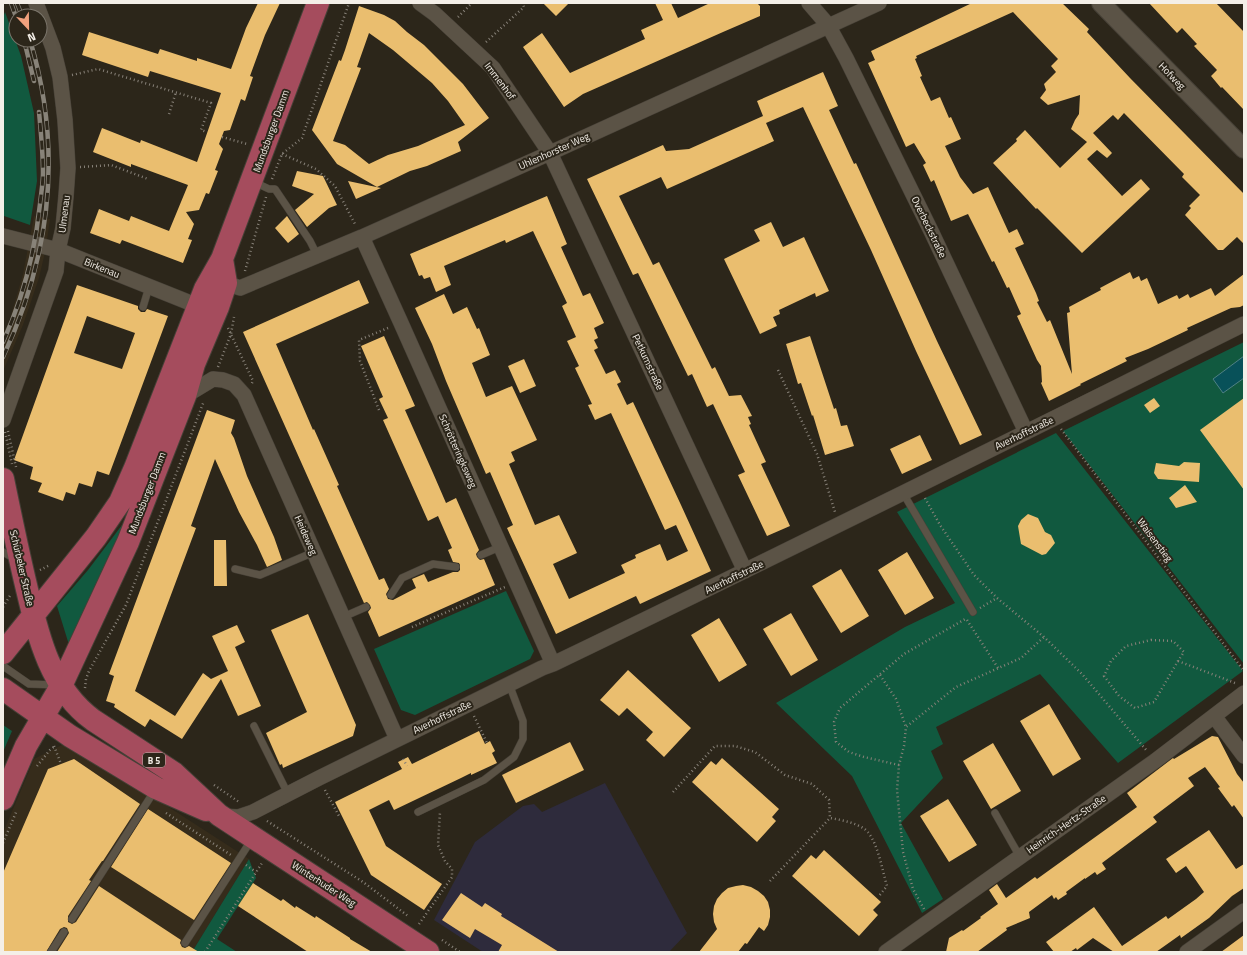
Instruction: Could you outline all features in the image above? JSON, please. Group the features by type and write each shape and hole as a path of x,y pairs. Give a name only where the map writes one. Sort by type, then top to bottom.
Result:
{"main road":[{"name":"Mundsburger Damm","path":"53,685 128,542 185,396 208,306 205,289 260,185 273,151 318,3"},
{"name":"Mundsburger Damm","path":"3,653 96,537 120,502 208,306 233,286 222,259"},
{"name":"Schürbeker Straße","path":"3,479 16,564 46,656 53,685 42,717"},
{"name":"Winterhuder Weg","path":"53,685 83,712 174,774 220,815 262,843 434,946"},
{"name":"B 5","path":"4,687 42,717"},
{"name":"Winterhuder Weg","path":"42,717 70,736 156,788 220,815"},
{"path":"11,804 26,746 42,717"}],"street":[{"name":"Ulmenau","path":"3,420 56,271 58,250 64,221 66,196 68,168 66,120 60,77 53,48 36,3"},
{"name":"Immenhof","path":"420,3 435,14 492,68 550,153"},
{"name":"Overbeckstraße","path":"809,3 828,25 846,58 929,226 1026,432"},
{"name":"Uhlenhorster Weg","path":"233,286 362,237 879,3"},
{"name":"Hofweg","path":"1101,3 1244,149"},
{"name":"Petkumstraße","path":"550,153 746,571"},
{"name":"Birkenau","path":"3,236 58,250 149,287 208,306"},
{"name":"Schrötteringksweg","path":"362,237 553,664"},
{"name":"Averhoffstraße","path":"220,815 238,817 253,812 468,704 746,571 838,524 1244,324"},
{"name":"Heideweg","path":"185,396 212,379 224,380 234,384 244,395 397,739"},
{"name":"Heinrich-Hertz-Straße","path":"886,952 1154,761 1214,716 1240,688"},
{"path":"1214,716 1244,756"},
{"path":"1187,952 1244,911"}],"lane":[{"path":"260,185 275,189 310,240 317,255"},
{"path":"143,307 149,287"},
{"path":"902,493 973,612"},
{"path":"481,555 500,547"},
{"path":"235,569 260,575 314,552"},
{"path":"392,595 402,578 414,572 433,564 456,567"},
{"path":"343,617 366,607"},
{"path":"3,666 29,684 53,685"},
{"path":"418,812 484,780 514,757 523,739 523,721 509,684"},
{"path":"254,726 288,794"},
{"path":"72,919 156,788"},
{"path":"995,813 1020,857"},
{"path":"185,943 262,843"},
{"path":"51,952 64,932"}],"path":[{"path":"233,286 260,185 273,151 302,138 349,3"},
{"path":"448,27 472,3"},
{"path":"475,52 524,7 523,3"},
{"path":"60,77 98,69 211,103 201,130 207,132"},
{"path":"169,114 176,92"},
{"path":"222,138 273,151 316,169 335,186 362,237"},
{"path":"68,168 112,165 148,179"},
{"path":"208,306 254,381 244,395"},
{"path":"380,410 360,361 359,340 401,322"},
{"path":"778,370 817,454 838,524"},
{"name":"Waisenstieg","path":"1053,418 1244,671"},
{"path":"3,439 7,442"},
{"path":"918,485 940,525 974,575 997,598 1044,637 1082,674 1130,730 1154,761"},
{"path":"3,607 14,588 16,564 53,563"},
{"path":"412,627 516,582"},
{"path":"899,765 849,752 836,742 834,722 840,708 904,654 966,620 973,612 997,598"},
{"path":"966,620 998,668"},
{"path":"906,727 956,687 1021,658 1044,637"},
{"path":"1151,640 1173,641 1184,652 1178,660 1154,702 1135,708 1119,696 1104,676 1111,661 1126,646 1151,640"},
{"path":"1178,660 1240,688"},
{"path":"880,675 896,699 906,727 904,746 899,765 897,790 903,852 913,889 930,921"},
{"path":"468,704 487,743"},
{"path":"36,767 50,750 59,743"},
{"path":"54,746 61,764"},
{"path":"673,792 715,746 735,746 755,752 785,775 812,784 829,800 830,818 770,881"},
{"path":"403,759 407,766"},
{"path":"319,778 339,816"},
{"path":"210,782 253,812 363,882 412,919"},
{"path":"423,928 418,924 452,877 452,869 438,845 441,816 439,802"},
{"path":"3,843 11,804"},
{"path":"830,818 847,821 864,829 876,844 887,886 879,896"},
{"path":"205,952 262,843"},
{"path":"434,946 460,952"}],"shaded area":[{"path":"34,216 50,219 46,248 39,278 23,325 3,371 3,334 10,319 23,274"},
{"path":"68,742 249,859 192,952 3,952 3,833 34,759"},
{"path":"605,783 687,933 669,952 483,952 434,920 475,842 523,806 534,804 542,812"}],"green space":[{"path":"5,12 8,20 8,48 18,48 34,113 37,181 30,225 4,216 3,18"},
{"path":"1244,342 1244,664 1063,431"},
{"path":"1056,433 1243,671 1118,763 1040,674 936,727 943,744 931,751 943,778 901,823 943,899 922,913 852,776 776,703 905,627 955,603 897,512"},
{"path":"125,520 127,522 70,648 57,606 88,570"},
{"path":"506,591 534,651 530,659 415,715 401,710 374,649"},
{"path":"3,725 12,731 3,752"},
{"path":"249,859 256,878 217,939 237,952 192,952"}],"water":[{"path":"1244,356 1244,378 1223,393 1213,379"}],"building":[{"path":"258,3 280,3 265,35 250,76 253,77 245,101 241,99 230,130 224,131 219,144 223,149 215,170 218,171 209,194 206,193 199,210 186,212 194,224 188,239 192,240 183,263 122,240 120,244 90,233 99,209 129,221 131,216 169,231 188,185 131,164 131,167 93,152 102,128 140,143 141,140 197,162 221,93 150,71 148,77 82,55 89,32 158,54 160,49 197,61 197,58 231,69 246,28"},
{"path":"543,3 569,3 556,16"},
{"path":"655,3 671,3 678,18 710,3 757,3 760,6 760,16 583,94 564,107 523,47 542,33 570,73 645,39 641,30 663,20"},
{"path":"972,3 1062,3 1089,29 1087,32 1130,78 1244,194 1244,244 1237,237 1223,250 1218,250 1185,215 1191,208 1189,206 1200,195 1182,177 1184,174 1124,113 1118,120 1113,115 1093,133 1112,153 1107,158 1097,150 1087,159 1122,196 1141,179 1150,189 1082,253 1037,208 1036,209 993,163 1017,141 1016,139 1025,130 1060,168 1087,142 1071,129 1079,114 1080,95 1048,105 1040,98 1046,90 1044,84 1056,72 1051,66 1058,59 1013,12 916,56 917,58 915,59 922,76 920,77 931,101 940,97 949,118 951,117 961,139 945,146 960,177 973,194 988,187 1009,233 1017,229 1024,244 1015,248 1036,293 1039,301 1037,302 1047,322 1050,320 1072,374 1067,313 1070,312 1069,307 1130,272 1133,279 1139,276 1141,281 1147,278 1158,304 1177,295 1179,299 1188,294 1190,298 1211,288 1215,296 1244,274 1244,305 1231,308 1187,328 1188,330 1148,349 1125,358 1127,361 1049,401 1041,383 1041,366 1017,316 1021,314 1009,287 1007,288 994,261 992,262 968,214 951,221 934,180 931,182 923,165 926,163 914,143 906,147 868,63 875,60 871,51"},
{"path":"1149,3 1216,3 1244,32 1244,110 1211,76 1217,70 1194,46 1197,44 1182,28 1177,33"},
{"path":"359,6 384,15 395,21 424,45 463,84 489,118 458,142 461,151 427,166 410,171 377,187 337,164 312,130 339,60 341,61","holes":["369,33 393,50 432,83 448,101 465,125 418,146 388,155 369,164 345,145 333,141 361,68 357,67"]},
{"path":"823,72 838,106 829,110 854,164 856,163 937,341 982,435 960,445 871,250 803,107 766,123 774,141 667,189 661,177 619,196 653,265 659,262 712,369 715,367 729,396 741,395 752,416 748,417 751,424 749,425 766,462 761,464 790,526 767,536 738,475 745,472 713,404 707,407 692,374 688,376 638,273 633,275 587,179 663,145 666,151 689,149 763,116 757,101"},
{"path":"297,171 323,176 337,205 329,208 307,227 295,210 314,194 292,186"},
{"path":"348,181 381,188 356,199"},
{"path":"547,196 567,244 561,247 583,296 590,293 604,323 594,328 598,338 594,340 598,348 594,350 606,374 615,370 621,382 617,384 627,405 633,402 711,571 640,604 636,596 556,634 507,528 513,525 490,472 486,474 446,381 432,344 415,308 444,294 453,314 467,307 477,329 479,328 490,355 472,363 486,397 512,386 537,440 511,452 515,461 509,464 535,525 559,515 577,553 553,564 569,599 625,573 621,565 636,558 635,555 660,544 667,561 688,551 676,525 665,530 611,413 595,420 588,405 592,404 575,368 579,366 567,341 576,337 562,306 567,303 533,231 506,243 505,240 444,266 451,285 436,292 430,277 424,279 422,275 419,276 410,254"},
{"path":"287,216 299,234 288,243 275,228"},
{"path":"771,222 783,247 804,237 829,291 816,297 815,293 779,310 780,314 773,317 777,326 760,334 724,259 760,241 754,230"},
{"path":"359,280 369,303 276,344 313,430 314,429 339,485 337,486 379,580 384,578 389,589 386,594 388,599 393,600 416,588 412,579 424,574 428,582 460,570 459,563 453,562 448,550 452,548 438,516 428,521 383,420 388,418 379,399 383,397 361,346 384,336 415,406 405,410 446,503 456,498 479,550 476,554 477,557 480,560 484,559 495,585 379,637 368,612 371,608 370,605 367,602 364,603 243,332"},
{"path":"77,285 138,306 138,309 141,312 145,312 147,309 168,316 109,475 97,471 92,487 79,483 75,495 66,492 63,501 38,492 42,483 30,479 33,467 14,460","holes":["87,316 135,333 122,369 74,353"]},
{"path":"810,336 834,409 836,408 841,426 847,425 854,446 825,455 813,415 812,416 801,383 798,384 786,344"},
{"path":"524,359 536,386 520,393 508,366"},
{"path":"1154,398 1160,406 1150,413 1144,405"},
{"path":"1244,398 1244,490 1200,430"},
{"path":"207,410 235,420 231,433 282,560 267,567 239,512 215,459 191,526 196,528 135,691 175,716 203,673 211,679 228,671 212,636 237,625 245,642 235,647 261,706 238,716 221,679 182,739 150,719 145,727 114,707 115,704 106,701 114,676 109,674"},
{"path":"920,435 932,460 902,474 890,449"},
{"path":"1184,462 1200,463 1199,482 1158,479 1154,473 1156,463 1179,466"},
{"path":"1185,485 1197,502 1176,508 1169,498"},
{"path":"1028,514 1038,518 1045,532 1051,535 1055,543 1046,554 1042,555 1021,544 1018,526 1021,520"},
{"path":"214,540 226,540 227,586 214,586"},
{"path":"907,552 934,598 905,615 878,570"},
{"path":"841,569 869,616 841,633 812,586"},
{"path":"791,613 818,660 791,676 763,629"},
{"path":"308,614 356,725 353,736 283,768 282,764 280,765 266,733 307,712 271,630"},
{"path":"719,618 747,665 719,682 691,635"},
{"path":"628,670 691,728 664,757 646,740 653,732 627,708 619,716 600,700"},
{"path":"1049,704 1081,759 1053,776 1020,721"},
{"path":"479,731 485,744 490,741 495,751 492,753 497,763 471,775 471,773 394,810 389,800 369,810 386,846 442,884 424,910 371,875 335,802 402,769 398,762 408,757 412,764"},
{"path":"1212,736 1218,737 1237,774 1244,783 1244,819 1234,805 1232,807 1218,788 1220,787 1205,767 1188,778 1194,786 1153,817 1157,822 1102,863 1106,869 1097,875 1095,872 1085,878 1058,900 1056,897 1054,899 1052,895 1029,912 1030,918 1006,928 1007,930 977,952 946,952 949,938 962,930 963,931 998,904 989,890 997,884 1006,898 1035,877 1037,879 1137,807 1127,793 1173,758 1174,759"},
{"path":"570,742 584,770 516,803 502,775"},
{"path":"993,743 1021,791 991,809 963,761"},
{"path":"722,758 779,809 772,817 776,821 757,842 692,782 711,761 716,765"},
{"path":"74,759 140,804 89,880 91,881 68,916 68,922 72,924 76,922 99,886 181,940 180,943 182,947 185,948 189,946 199,952 57,952 69,933 67,928 64,927 60,929 46,952 3,952 3,873 48,769"},
{"path":"948,799 977,845 949,862 920,816"},
{"path":"148,809 231,863 194,920 111,867"},
{"path":"1209,830 1236,869 1244,864 1244,888 1232,896 1209,918 1181,938 1180,935 1156,952 1114,952 1093,938 1077,950 1076,948 1070,952 1054,952 1046,942 1094,907 1122,946 1166,916 1168,919 1204,892 1186,866 1176,873 1166,859"},
{"path":"824,850 881,902 873,910 878,915 859,936 792,876 811,855 816,859"},
{"path":"253,883 281,901 283,899 295,908 296,906 315,918 316,916 372,952 308,952 238,906"},
{"path":"743,885 758,891 768,902 770,917 768,925 764,931 759,927 747,944 745,943 738,952 699,952 717,929 713,914 717,899 728,888"},
{"path":"461,893 482,907 485,903 502,914 501,916 559,952 498,952 502,945 475,929 470,938 442,920"},
{"path":"1244,935 1244,952 1221,952"}],"railway":[{"path":"11,3 13,8"},
{"path":"17,3 19,8"},
{"path":"26,48 34,81"},
{"path":"3,357 19,319 32,280 41,241 47,201 49,161 46,121 40,81 32,48"},
{"path":"3,342 17,309 22,292 38,222 43,173 39,112"}]}
